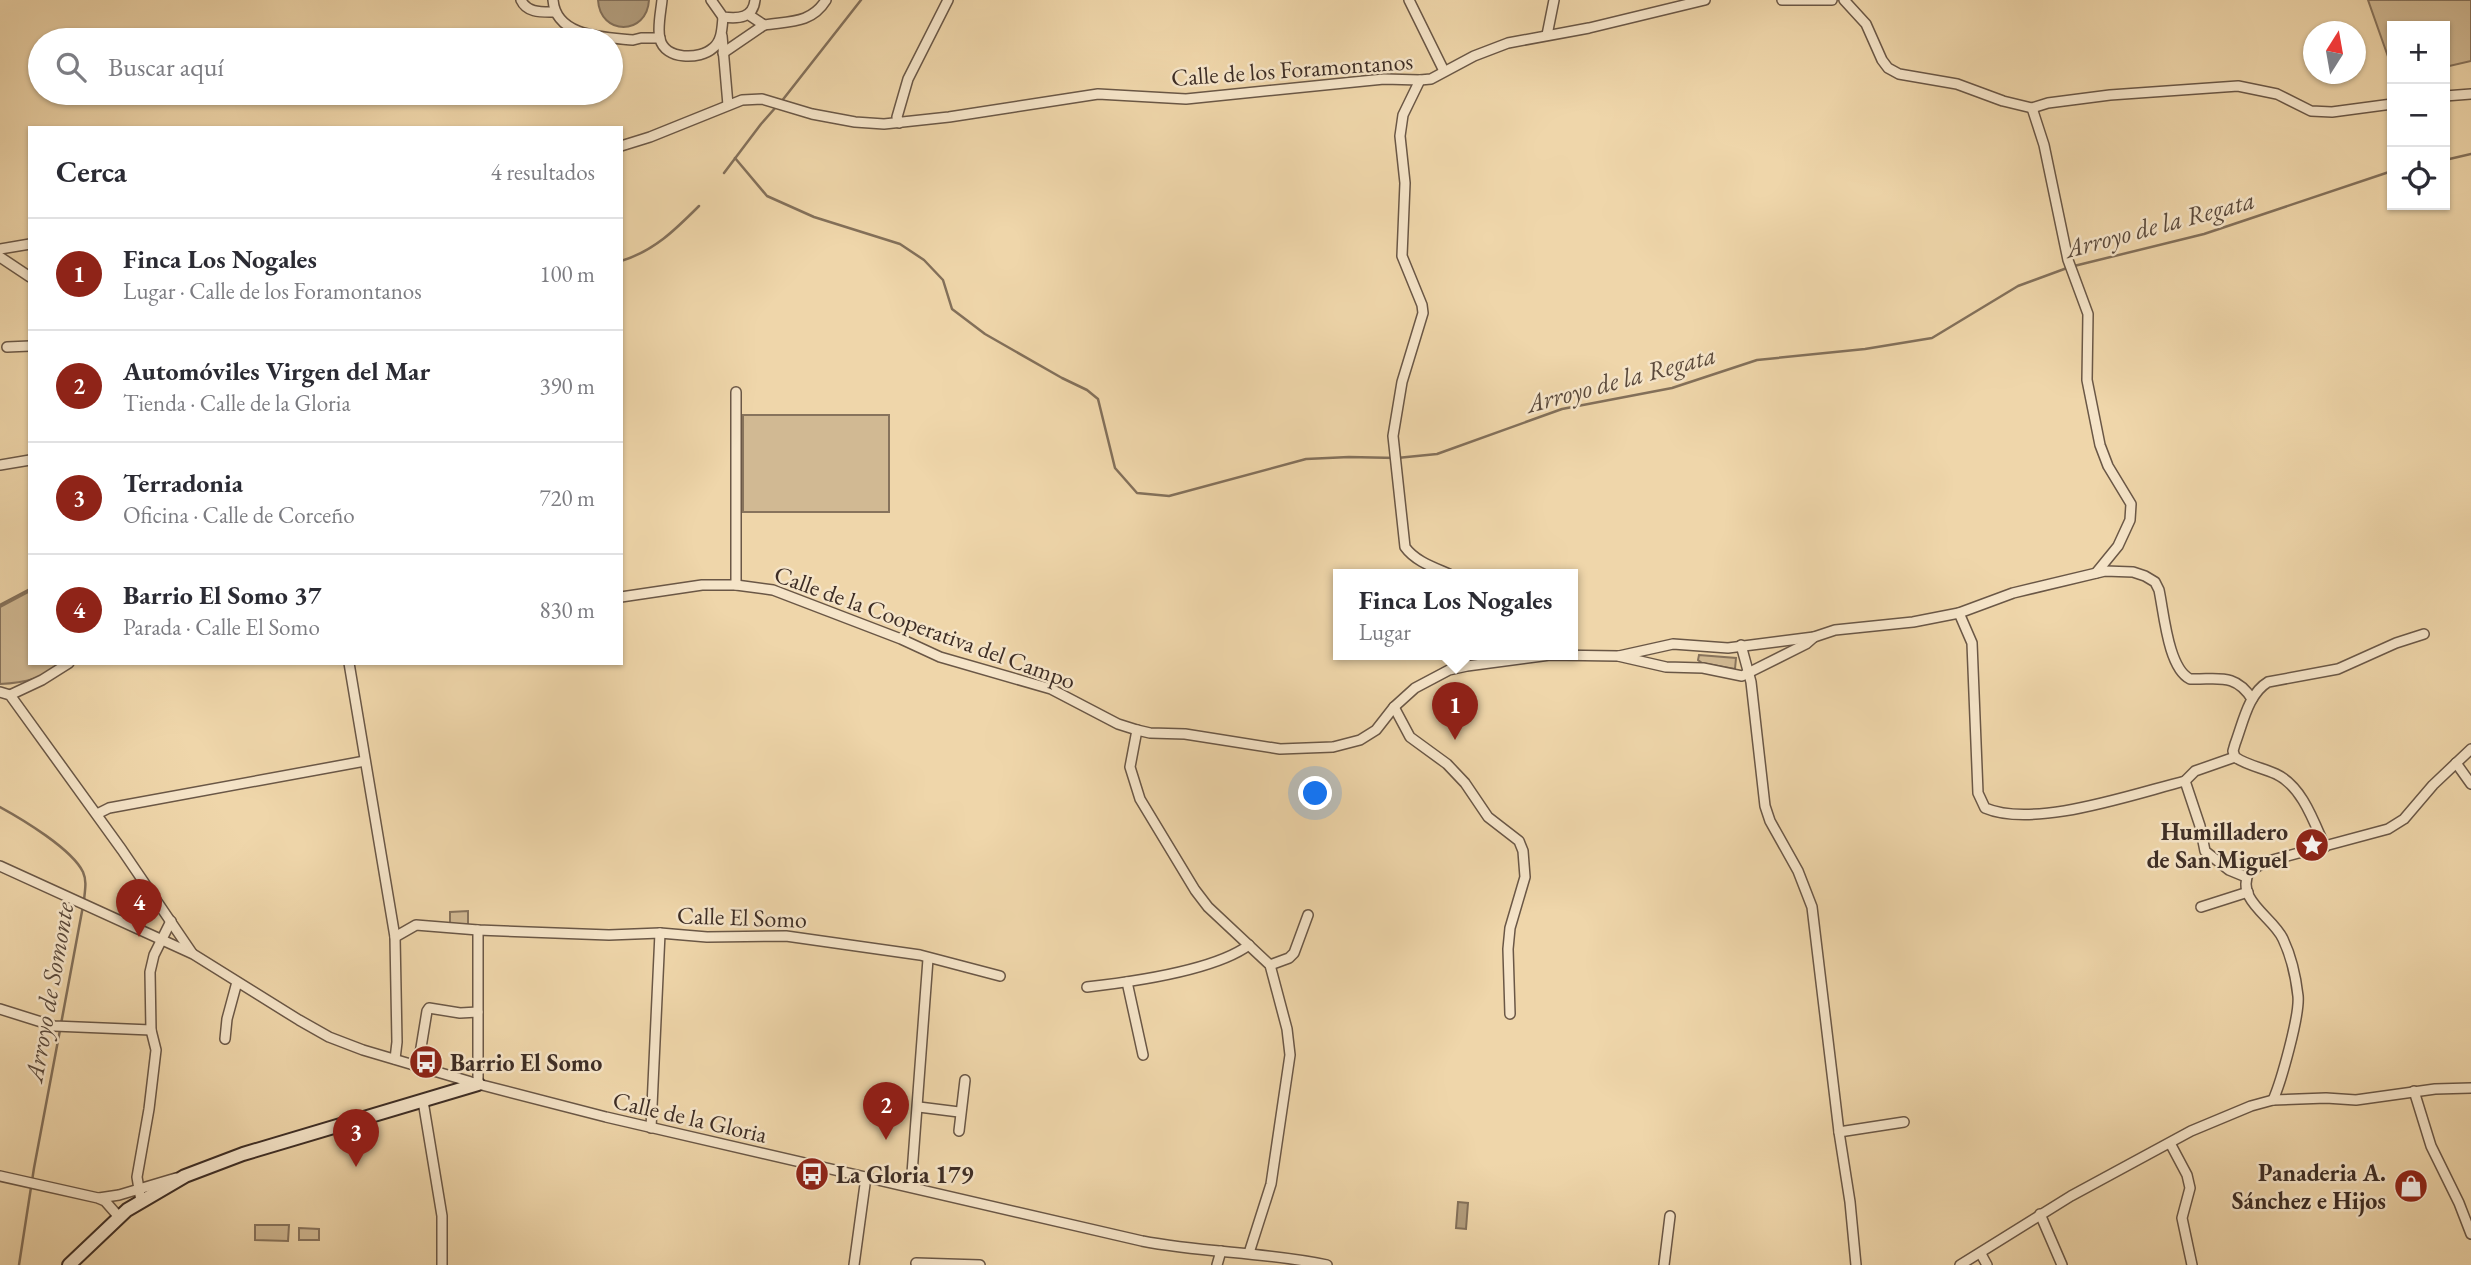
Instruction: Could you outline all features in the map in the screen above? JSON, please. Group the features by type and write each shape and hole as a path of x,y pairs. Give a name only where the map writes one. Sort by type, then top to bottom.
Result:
{"main road":[{"path":"447,1092 461,1079"},
{"path":"69,1265 123,1213 136,1194 243,1154 478,1084"}],"street":[{"path":"521,0 526,8 537,12 554,12"},
{"path":"553,0 554,12 563,23 574,28"},
{"path":"662,0 660,38 670,51 690,56 712,50 722,34"},
{"path":"711,0 723,18 728,105"},
{"path":"723,18 742,18 749,15 755,7 755,0"},
{"path":"723,53 764,25 804,19 818,13 826,0"},
{"path":"899,123 897,117 908,79 948,0"},
{"path":"1409,0 1444,71"},
{"path":"1547,34 1554,0"},
{"name":"Calle de los Foramontanos","path":"623,145 742,100 767,101 812,114 855,122 899,123 1098,94 1186,99 1384,79 1431,79 1508,43 1589,28 1706,0"},
{"path":"1782,0 1832,0"},
{"path":"1844,0 1866,24 1888,68 1899,74 1957,83 2032,108 2048,103 2110,96 2238,86 2277,94 2311,111 2332,112 2387,105"},
{"path":"749,15 764,25"},
{"path":"623,38 660,38"},
{"path":"1420,80 1403,115 1400,136 1405,183 1402,257 1423,313 1398,401 1393,436 1405,547 1423,562 1438,569"},
{"path":"2450,96 2471,94"},
{"path":"2032,108 2044,145 2071,272 2088,314 2090,332 2086,362 2087,380 2101,445 2108,466 2131,504 2130,520 2118,546 2096,573"},
{"path":"0,249 28,244"},
{"path":"0,257 27,273"},
{"path":"7,347 28,346"},
{"name":"Calle de la Cooperativa del Campo","path":"736,392 736,585"},
{"path":"0,466 28,460"},
{"path":"1618,656 1673,644 1728,648 1814,637 1835,630 1876,627 1959,613 2013,593 2096,573 2133,572 2155,582 2159,590 2173,656 2185,676 2190,679 2227,678 2247,690 2252,699"},
{"name":"Calle de la Cooperativa del Campo","path":"623,597 702,585 736,585 773,590 901,639 940,657 1051,689 1137,730"},
{"path":"1959,613 1972,643 1978,793 1984,808 2004,813 2046,813 2185,781 2194,771 2235,757 2291,784 2325,847"},
{"path":"2235,757 2235,744 2252,699 2258,688 2267,682 2338,669 2396,643 2424,634"},
{"path":"1578,655 1618,656 1666,667 1703,668 1742,676 1806,644 1814,637"},
{"path":"1741,645 1748,673 1765,806 1770,821 1798,871 1812,907 1856,1265"},
{"path":"1249,1253 1271,1184 1290,1055 1287,1030 1270,965 1208,907 1147,812 1132,779 1130,767 1137,730 1185,734 1280,750 1332,747 1369,735 1394,706 1415,688 1449,670 1502,660"},
{"path":"10,695 66,665"},
{"path":"349,665 395,937 395,1059"},
{"path":"0,692 10,695 97,814 193,954"},
{"path":"1394,706 1410,737 1447,764 1465,783 1488,817 1519,841 1523,851 1525,877 1510,928 1508,949 1510,1014"},
{"path":"2273,1100 2281,1083 2298,999 2283,938 2256,907 2248,892 2246,877 2253,867 2265,862 2388,829 2404,819 2433,785 2471,749"},
{"path":"97,814 109,808 365,761"},
{"path":"2456,763 2471,784"},
{"path":"2185,781 2205,851 2230,870 2246,877"},
{"path":"0,866 193,954 329,1037 461,1079"},
{"path":"2201,908 2248,892"},
{"path":"1270,965 1289,958 1294,953 1308,915"},
{"path":"0,1176 98,1198 136,1194 156,1050 151,1030 149,972 171,920"},
{"name":"Calle El Somo","path":"395,937 416,925 609,936 660,933 707,937 808,938 920,955 1000,976"},
{"path":"478,930 478,1084"},
{"path":"651,1128 660,933"},
{"path":"1087,987 1127,982 1200,966 1226,958 1249,945"},
{"path":"911,1187 929,959"},
{"path":"225,1039 227,1019 237,982"},
{"path":"1127,982 1143,1055"},
{"path":"418,1066 429,1008 460,1013 478,1012"},
{"path":"0,1009 54,1026 151,1030"},
{"name":"Calle de la Gloria","path":"461,1079 651,1128 1142,1241 1326,1265"},
{"path":"959,1131 959,1112 965,1080"},
{"path":"1960,1265 2040,1214 2192,1131 2251,1106 2273,1100 2356,1100 2414,1091 2471,1088"},
{"path":"2414,1091 2431,1146 2471,1234"},
{"path":"423,1101 442,1216 442,1265"},
{"path":"919,1107 959,1112"},
{"path":"1839,1132 1904,1122"},
{"path":"2170,1143 2187,1175 2190,1188 2182,1217 2192,1265"},
{"path":"855,1265 866,1177"},
{"path":"98,1198 123,1213"},
{"path":"2040,1214 2062,1265"},
{"path":"1664,1265 1671,1216"},
{"path":"1217,1265 1222,1251"},
{"path":"1981,1254 1987,1265"},
{"path":"916,1263 979,1265"}],"shaded area":[{"path":"598,0 649,0 646,12 640,20 624,27 607,20 601,12"},
{"path":"2368,0 2471,0 2471,61 2450,66 2450,21 2387,21 2387,54"},
{"path":"743,415 889,415 889,512 743,512"},
{"path":"28,592 28,665 62,665 34,679 0,684 0,607"},
{"path":"1699,655 1736,658 1735,669 1702,663 1698,660"},
{"path":"468,911 468,925 450,924 450,912"},
{"path":"1458,1202 1468,1203 1466,1229 1456,1228"},
{"path":"255,1225 289,1225 288,1241 255,1240"},
{"path":"299,1228 319,1229 319,1240 299,1240"}],"waterway":[{"name":"Arroyo de Somonte","path":"781,102 861,0"},
{"name":"Arroyo de Somonte","path":"724,173 776,107"},
{"name":"Arroyo de la Regata","path":"2450,159 2471,154"},
{"name":"Arroyo de la Regata","path":"735,158 767,196 814,217 900,244 924,260 943,280 952,309 985,334 1087,390 1098,399 1115,468 1137,493 1169,496 1306,459 1397,458 1437,454 1562,409 1672,388 1757,360 1865,349 1932,338 2018,286 2067,268"},
{"name":"Arroyo de la Regata","path":"2074,266 2204,234 2387,173"},
{"name":"Arroyo de Somonte","path":"623,260 654,246 699,206"},
{"name":"Arroyo de Somonte","path":"0,605 28,590"},
{"name":"Arroyo de Somonte","path":"0,807 46,835 77,863 85,879 84,900"},
{"name":"Arroyo de Somonte","path":"61,1024 83,906"},
{"name":"Arroyo de Somonte","path":"19,1265 60,1030"}],"place":[{"name":"Finca Los Nogales","path":"1455,740"},
{"name":"Humilladero de San Miguel","path":"2312,845"},
{"name":"Barrio El Somo 37","path":"139,937"},
{"name":"Barrio El Somo","path":"426,1062"},
{"name":"Automóviles Virgen del Mar","path":"886,1140"},
{"name":"Terradonia","path":"356,1167"},
{"name":"La Gloria 179","path":"812,1174"},
{"name":"Panaderia A. Sánchez e Hijos","path":"2411,1186"}]}
